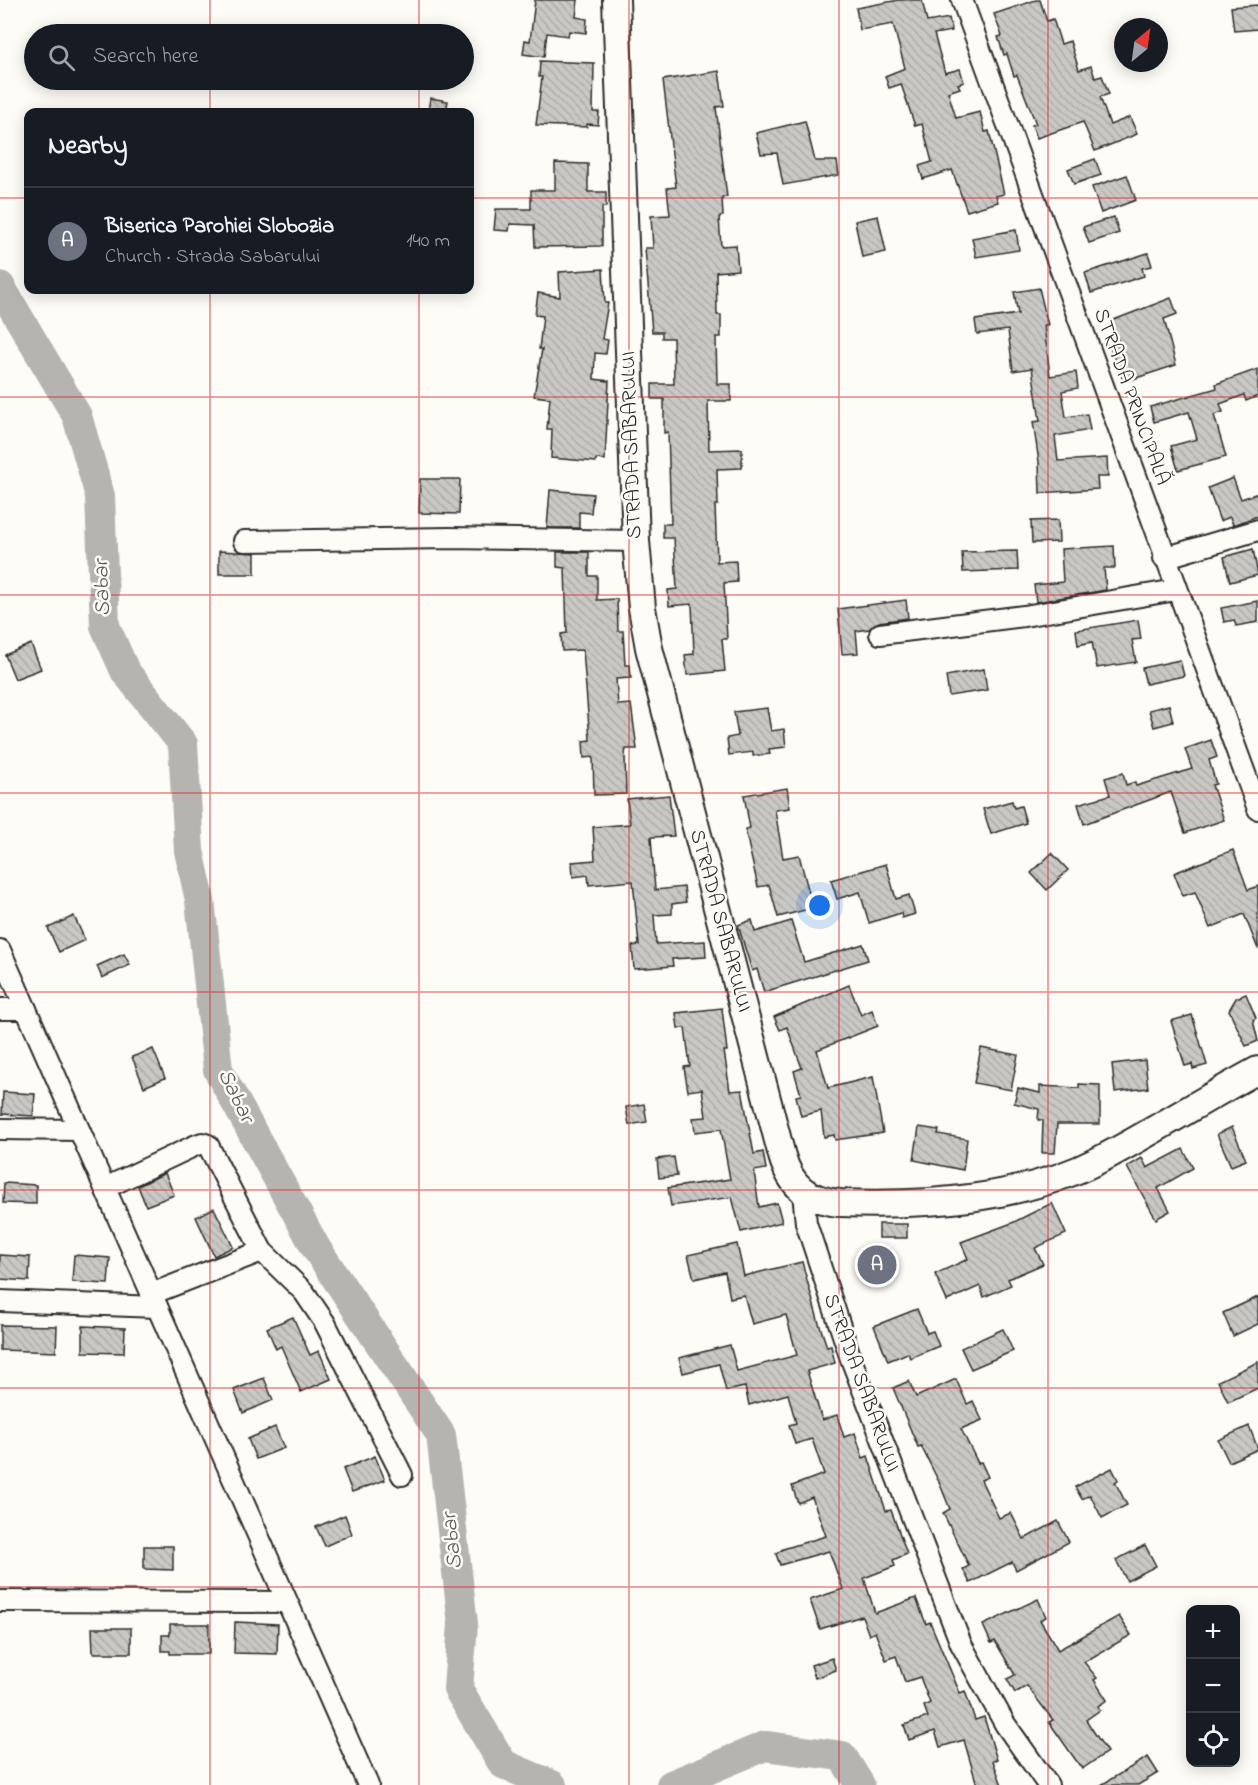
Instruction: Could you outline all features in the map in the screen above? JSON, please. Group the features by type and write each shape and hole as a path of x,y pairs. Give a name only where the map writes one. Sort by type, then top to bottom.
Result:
{"main road":[{"name":"STRADA SABARULUI","path":"616,0 636,541 649,648 782,1156 790,1179 803,1193"},
{"path":"803,1193 827,1202 866,1204 972,1197 1032,1185 1098,1160 1258,1070"}],"street":[{"name":"STRADA PRINCIPALĂ","path":"962,0 1164,558 1258,809"},
{"path":"1164,558 1258,530"},
{"path":"244,541 448,538 636,541"},
{"path":"880,634 1024,616 1176,590"},
{"path":"0,950 368,1785"},
{"path":"0,1008 26,1009"},
{"path":"0,1129 79,1130"},
{"path":"105,1188 194,1146 202,1143 208,1145 262,1251 304,1292 325,1323 402,1475"},
{"name":"STRADA SABARULUI","path":"803,1193 806,1223 851,1359 961,1644 1005,1724 1048,1785"},
{"path":"0,1301 154,1301 262,1251"},
{"path":"0,1601 286,1602"}],"building":[{"path":"535,0 578,0 576,17 587,19 586,33 569,31 568,36 547,33 544,57 523,54 525,40 530,41"},
{"path":"899,0 922,0 927,22 949,18 952,31 934,34 945,73 960,69 964,82 958,84 960,88 948,92 956,118 980,112 985,132 989,131 1004,194 996,196 998,202 967,211 952,170 923,179 919,166 932,162 922,124 915,126 901,84 889,88 885,76 905,68 893,24 860,30 856,8"},
{"path":"1040,0 1047,21 1053,19 1061,44 1070,41 1079,70 1091,66 1095,78 1102,76 1109,94 1100,97 1110,125 1130,117 1137,134 1095,151 1083,122 1037,138 1032,125 1036,124 1017,75 1014,76 1007,54 1004,55 998,37 1002,36 994,14"},
{"path":"1258,5 1258,29 1234,31 1231,7"},
{"path":"540,61 594,63 593,112 599,112 598,125 587,124 587,127 536,125 542,77 539,77"},
{"path":"719,71 724,106 716,107 727,197 722,198 723,216 719,217 721,246 736,245 738,270 716,272 717,315 721,315 721,337 716,337 717,384 731,384 731,401 708,401 709,450 742,449 742,468 717,469 718,505 715,505 717,562 736,561 737,582 724,583 727,639 722,639 725,671 687,675 685,655 694,654 692,604 669,606 668,590 677,589 674,538 663,538 663,524 671,524 668,432 664,433 664,399 652,399 652,384 674,384 673,338 662,338 662,332 652,332 645,248 653,248 651,216 670,215 667,188 676,187 663,80"},
{"path":"430,98 448,101 447,108 429,108"},
{"path":"805,121 815,161 837,161 839,175 783,185 777,153 761,154 756,133"},
{"path":"1095,159 1101,175 1074,184 1068,169"},
{"path":"555,163 588,164 588,192 606,192 606,207 602,207 602,246 535,247 534,225 510,224 509,231 494,230 496,209 531,209 531,190 555,190"},
{"path":"1127,175 1136,200 1101,213 1092,187"},
{"path":"878,216 886,252 862,257 855,221"},
{"path":"1114,217 1119,233 1089,243 1083,227"},
{"path":"1016,230 1019,250 976,257 972,238"},
{"path":"1148,253 1152,266 1142,268 1144,276 1091,293 1085,273"},
{"path":"603,269 605,303 608,303 602,339 608,340 606,354 595,353 594,379 609,381 605,460 596,459 596,462 551,458 552,429 547,429 550,398 534,396 542,349 539,349 543,316 535,315 538,293 560,297 559,272"},
{"path":"1039,288 1048,325 1044,325 1050,376 1076,372 1078,388 1062,391 1066,417 1087,414 1090,430 1055,436 1058,461 1107,458 1108,477 1097,477 1098,489 1040,493 1039,462 1033,422 1040,421 1032,368 1013,371 1008,330 977,334 975,320 1018,314 1014,292"},
{"path":"1171,298 1177,314 1164,319 1176,365 1124,382 1110,348 1120,345 1111,321"},
{"path":"1258,369 1258,396 1246,401 1244,395 1220,404 1223,412 1214,415 1226,457 1178,470 1171,446 1197,439 1189,412 1154,422 1150,407 1217,388 1216,384"},
{"path":"1233,478 1241,499 1258,493 1258,516 1233,525 1230,517 1220,521 1208,488"},
{"path":"420,479 460,479 459,514 419,513"},
{"path":"550,490 593,494 591,513 579,512 579,528 547,528"},
{"path":"1058,520 1059,542 1032,543 1031,521"},
{"path":"1114,546 1115,568 1104,568 1106,590 1036,602 1034,585 1063,582 1061,549"},
{"path":"1253,549 1258,575 1230,582 1224,557"},
{"path":"219,551 255,553 255,574 219,574"},
{"path":"1017,551 1018,570 963,572 962,552"},
{"path":"557,552 589,552 589,576 597,576 597,600 617,599 618,631 623,631 625,665 630,665 631,678 616,679 618,705 631,704 637,749 626,749 626,794 594,795 593,757 584,758 583,741 590,740 583,650 562,651 561,634 567,633 565,568 557,567"},
{"path":"906,600 908,618 879,622 869,629 856,631 858,653 842,654 838,609"},
{"path":"1258,601 1258,622 1236,626 1234,620 1224,622 1221,608"},
{"path":"1138,620 1141,639 1132,640 1136,662 1097,668 1092,642 1078,645 1076,630"},
{"path":"31,644 41,669 15,679 5,655"},
{"path":"1180,660 1184,676 1146,684 1142,668"},
{"path":"984,669 987,690 949,696 946,676"},
{"path":"1169,705 1173,722 1154,727 1149,710"},
{"path":"767,708 771,731 784,729 786,747 769,749 770,754 753,756 753,752 729,755 727,738 738,736 734,712"},
{"path":"1211,740 1217,757 1209,760 1216,784 1212,785 1224,820 1185,833 1171,792 1084,824 1078,804 1110,795 1105,778 1123,773 1126,785 1135,782 1136,786 1192,769 1185,749"},
{"path":"787,788 790,808 775,810 783,858 799,855 813,908 778,917 769,885 758,887 745,829 750,828 744,795"},
{"path":"669,795 674,836 651,837 655,890 684,887 686,902 672,904 672,914 654,915 656,944 705,941 706,957 672,959 673,966 634,969 632,946 639,945 633,881 589,885 588,875 573,877 572,862 595,860 593,827 630,824 627,799"},
{"path":"1012,801 1014,808 1021,806 1026,823 991,834 983,809"},
{"path":"1233,850 1248,890 1258,886 1258,949 1244,914 1210,928 1195,892 1183,896 1174,873"},
{"path":"1052,853 1068,870 1047,890 1031,873"},
{"path":"886,864 896,899 909,895 915,914 902,918 901,913 869,923 860,892 837,899 831,880"},
{"path":"74,916 85,940 59,952 48,928"},
{"path":"752,920 755,932 791,921 804,962 863,944 868,960 764,992 757,969 752,971 738,925"},
{"path":"124,954 130,965 102,978 97,966"},
{"path":"849,985 861,1015 872,1010 878,1026 817,1050 828,1088 873,1077 883,1133 835,1140 834,1135 824,1137 821,1111 801,1116 796,1096 801,1095 794,1071 802,1068 787,1027 780,1030 774,1017"},
{"path":"1246,994 1256,1018 1253,1020 1258,1041 1246,1046 1229,1010 1236,998"},
{"path":"722,1008 727,1051 724,1051 730,1091 742,1090 754,1154 763,1152 766,1169 754,1171 759,1207 777,1203 782,1222 741,1232 732,1197 671,1206 668,1188 730,1179 721,1129 695,1132 693,1118 706,1117 702,1089 688,1091 684,1067 690,1066 685,1028 678,1028 676,1013"},
{"path":"1192,1015 1207,1065 1193,1069 1192,1064 1185,1066 1171,1021"},
{"path":"981,1048 1018,1055 1011,1090 974,1083"},
{"path":"153,1049 165,1078 144,1087 132,1057"},
{"path":"1145,1060 1148,1088 1115,1092 1112,1064"},
{"path":"1079,1084 1100,1085 1100,1124 1057,1124 1055,1153 1042,1153 1043,1120 1038,1120 1039,1109 1014,1103 1018,1088 1040,1093 1040,1086 1079,1088"},
{"path":"3,1092 35,1094 33,1116 2,1114"},
{"path":"644,1104 647,1122 629,1125 626,1107"},
{"path":"919,1127 939,1130 938,1134 967,1139 963,1170 914,1160"},
{"path":"1232,1127 1246,1160 1231,1166 1217,1134"},
{"path":"1183,1149 1193,1168 1158,1188 1170,1211 1156,1219 1127,1167 1142,1158 1147,1168"},
{"path":"674,1157 677,1176 659,1178 657,1159"},
{"path":"165,1173 174,1195 146,1206 138,1186"},
{"path":"4,1183 36,1185 36,1204 3,1203"},
{"path":"1052,1203 1066,1234 1035,1248 1043,1264 1008,1279 1011,1285 984,1297 980,1286 947,1301 935,1274 968,1259 961,1242 1012,1223"},
{"path":"214,1208 233,1247 214,1256 196,1217"},
{"path":"879,1224 907,1224 907,1238 879,1238"},
{"path":"737,1244 744,1276 802,1262 818,1320 827,1347 831,1346 835,1363 807,1371 822,1420 837,1415 844,1437 855,1433 863,1458 868,1456 886,1511 891,1510 907,1554 893,1560 895,1566 864,1578 875,1613 916,1598 926,1624 930,1622 960,1693 965,1691 975,1720 984,1717 997,1760 993,1761 1002,1785 977,1785 964,1740 940,1747 935,1731 909,1740 904,1725 928,1717 924,1706 930,1703 920,1677 905,1682 896,1656 886,1660 875,1632 869,1635 862,1616 820,1629 810,1600 843,1589 829,1551 780,1565 776,1554 783,1549 826,1536 812,1497 798,1503 792,1486 824,1474 812,1439 795,1444 789,1425 796,1423 788,1394 749,1405 745,1387 726,1391 719,1364 683,1373 679,1358 730,1345 737,1371 797,1355 786,1315 752,1324 744,1295 730,1298 725,1272 694,1279 688,1255"},
{"path":"0,1255 30,1257 29,1281 0,1279"},
{"path":"74,1255 110,1258 108,1284 72,1282"},
{"path":"1258,1297 1258,1324 1233,1336 1223,1313"},
{"path":"917,1309 927,1333 933,1331 939,1346 910,1358 908,1353 888,1361 874,1326"},
{"path":"293,1317 310,1355 319,1351 331,1379 301,1392 281,1346 276,1349 267,1328"},
{"path":"0,1325 57,1326 56,1352 0,1350"},
{"path":"83,1326 125,1328 124,1353 83,1352"},
{"path":"1003,1329 1013,1351 971,1369 961,1348"},
{"path":"1258,1362 1258,1388 1228,1402 1218,1381"},
{"path":"264,1378 273,1400 243,1413 234,1390"},
{"path":"956,1379 967,1404 973,1401 982,1420 961,1429 978,1463 981,1462 988,1477 981,1480 999,1518 1011,1513 1024,1539 1058,1521 1069,1542 1016,1570 1012,1562 970,1583 963,1569 969,1566 943,1513 950,1509 921,1446 918,1447 893,1388 909,1381 916,1397"},
{"path":"1249,1426 1258,1449 1229,1462 1218,1440"},
{"path":"275,1427 284,1448 256,1459 248,1439"},
{"path":"375,1456 385,1480 352,1492 343,1469"},
{"path":"1112,1468 1118,1480 1115,1482 1127,1505 1102,1518 1090,1495 1082,1499 1075,1487"},
{"path":"345,1515 352,1534 325,1546 316,1527"},
{"path":"1145,1545 1156,1566 1127,1581 1116,1560"},
{"path":"144,1546 173,1546 173,1570 144,1569"},
{"path":"1038,1599 1046,1617 1040,1620 1058,1650 1119,1616 1131,1635 1084,1662 1097,1678 1094,1680 1107,1700 1098,1706 1100,1710 1086,1720 1107,1752 1082,1769 1049,1722 1053,1720 1027,1686 1015,1693 1007,1679 1015,1675 995,1641 991,1643 983,1625"},
{"path":"235,1622 278,1624 277,1654 234,1653"},
{"path":"170,1624 209,1624 209,1654 170,1654 170,1651 162,1651 162,1635 170,1635"},
{"path":"92,1628 131,1628 131,1653 93,1653"},
{"path":"832,1658 836,1670 815,1678 811,1665"},
{"path":"1148,1757 1158,1773 1138,1785 1101,1785"}],"waterway":[{"name":"Sabar","path":"0,286 77,416 100,496 105,626 125,671 183,744 189,851 200,900 218,1070 316,1248 441,1435 463,1624 458,1689 503,1764 552,1785"},
{"name":"Sabar","path":"671,1785 765,1746 842,1756 860,1785"}],"place":[{"name":"Biserica Parohiei Slobozia","path":"877,1265"}]}
